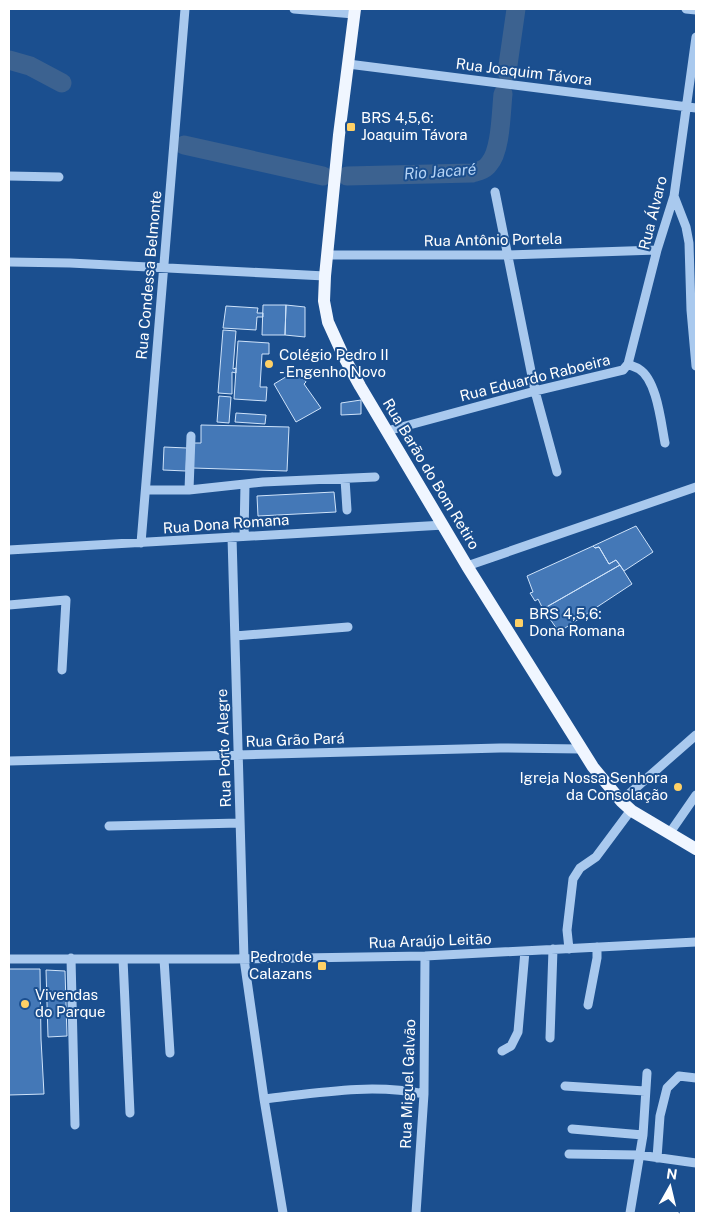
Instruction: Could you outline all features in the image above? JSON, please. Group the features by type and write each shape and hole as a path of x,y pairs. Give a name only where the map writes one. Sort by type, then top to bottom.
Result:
{"main road":[{"name":"Rua Barão do Bom Retiro","path":"354,11 325,276 324,300 328,322 343,355 387,431 468,566 593,767 626,805 696,849"}],"street":[{"name":"Rua Condessa Belmonte","path":"141,543 186,9"},
{"path":"294,9 354,11"},
{"path":"686,9 696,10"},
{"name":"Rua Álvaro","path":"628,364 657,250 674,196 696,37"},
{"name":"Rua Joaquim Távora","path":"348,64 696,108"},
{"path":"9,176 59,178"},
{"path":"495,192 535,391 557,472"},
{"path":"674,196 686,227 689,243 691,310 696,366"},
{"name":"Rua Antônio Portela","path":"328,255 507,255 657,250"},
{"path":"9,262 70,263 325,276"},
{"name":"Rua Eduardo Raboeira","path":"387,431 535,391 623,370 628,364 640,370 652,388 665,443"},
{"path":"189,490 191,436"},
{"path":"146,490 189,490 245,484 376,477"},
{"path":"345,479 348,510"},
{"path":"244,536 245,484"},
{"path":"468,566 696,487"},
{"name":"Rua Dona Romana","path":"9,550 444,525"},
{"name":"Rua Porto Alegre","path":"232,536 244,959 283,1213"},
{"path":"9,605 66,600 62,670"},
{"path":"235,636 348,627"},
{"path":"569,948 567,930 573,879 580,868 600,852 626,805 696,734"},
{"name":"Rua Grão Pará","path":"9,761 500,748 581,749"},
{"path":"670,834 696,795"},
{"path":"110,826 240,823"},
{"name":"Rua Araújo Leitão","path":"9,959 244,959 425,956 696,942"},
{"path":"588,1005 597,958 597,947"},
{"path":"550,1038 553,949"},
{"path":"502,1051 511,1046 518,1032 525,951"},
{"name":"Rua Miguel Galvão","path":"416,1213 424,1094 425,956"},
{"path":"72,958 75,1125"},
{"path":"123,959 130,1113"},
{"path":"164,959 170,1054"},
{"path":"630,1213 642,1135 647,1073"},
{"path":"657,1158 660,1116 667,1088 679,1076 696,1078"},
{"path":"565,1086 645,1091"},
{"path":"264,1099 357,1090 394,1089 424,1094"},
{"path":"572,1129 642,1135"},
{"path":"569,1154 639,1155 696,1163"}],"building":[{"path":"263,305 286,305 285,335 262,335"},
{"path":"286,305 305,307 305,337 285,335"},
{"path":"226,306 258,308 257,313 263,313 263,317 257,317 256,330 223,328"},
{"path":"223,330 236,331 233,369 236,368 236,373 232,372 232,394 218,393"},
{"path":"238,341 269,343 269,354 262,354 260,387 267,387 266,401 234,399"},
{"path":"299,369 306,382 304,384 321,408 296,422 274,384"},
{"path":"219,396 231,397 229,423 217,422"},
{"path":"361,400 361,414 341,415 341,403"},
{"path":"236,413 266,415 265,424 235,422"},
{"path":"201,425 289,427 287,471 193,468 194,443 201,443"},
{"path":"164,447 187,448 186,471 163,470"},
{"path":"334,492 336,512 258,516 257,496"},
{"path":"636,526 653,552 624,571 616,560 609,564 599,547 595,548 593,546"},
{"path":"593,546 595,548 599,547 609,564 616,560 620,565 543,609 538,599 535,601 530,593 533,592 527,576"},
{"path":"620,565 632,584 559,632 543,609"},
{"name":"Vivendas do Parque","path":"9,969 40,969 44,1094 9,1095"},
{"path":"46,970 65,971 67,1036 48,1037"}],"waterway":[{"name":"Rio Jacaré","path":"507,72 516,9"},
{"name":"Rio Jacaré","path":"9,60 30,66 62,83"},
{"name":"Rio Jacaré","path":"347,176 472,173 484,169 493,158 496,150 500,131 503,94"},
{"name":"Rio Jacaré","path":"184,145 323,176"}],"place":[{"name":"BRS 4,5,6: Joaquim Távora","path":"351,127"},
{"name":"Colégio Pedro II - Engenho Novo","path":"269,364"},
{"name":"BRS 4,5,6: Dona Romana","path":"519,623"},
{"name":"Igreja Nossa Senhora da Consolação","path":"678,787"},
{"name":"Pedro de Calazans","path":"322,966"},
{"name":"Vivendas do Parque","path":"25,1004"}]}
